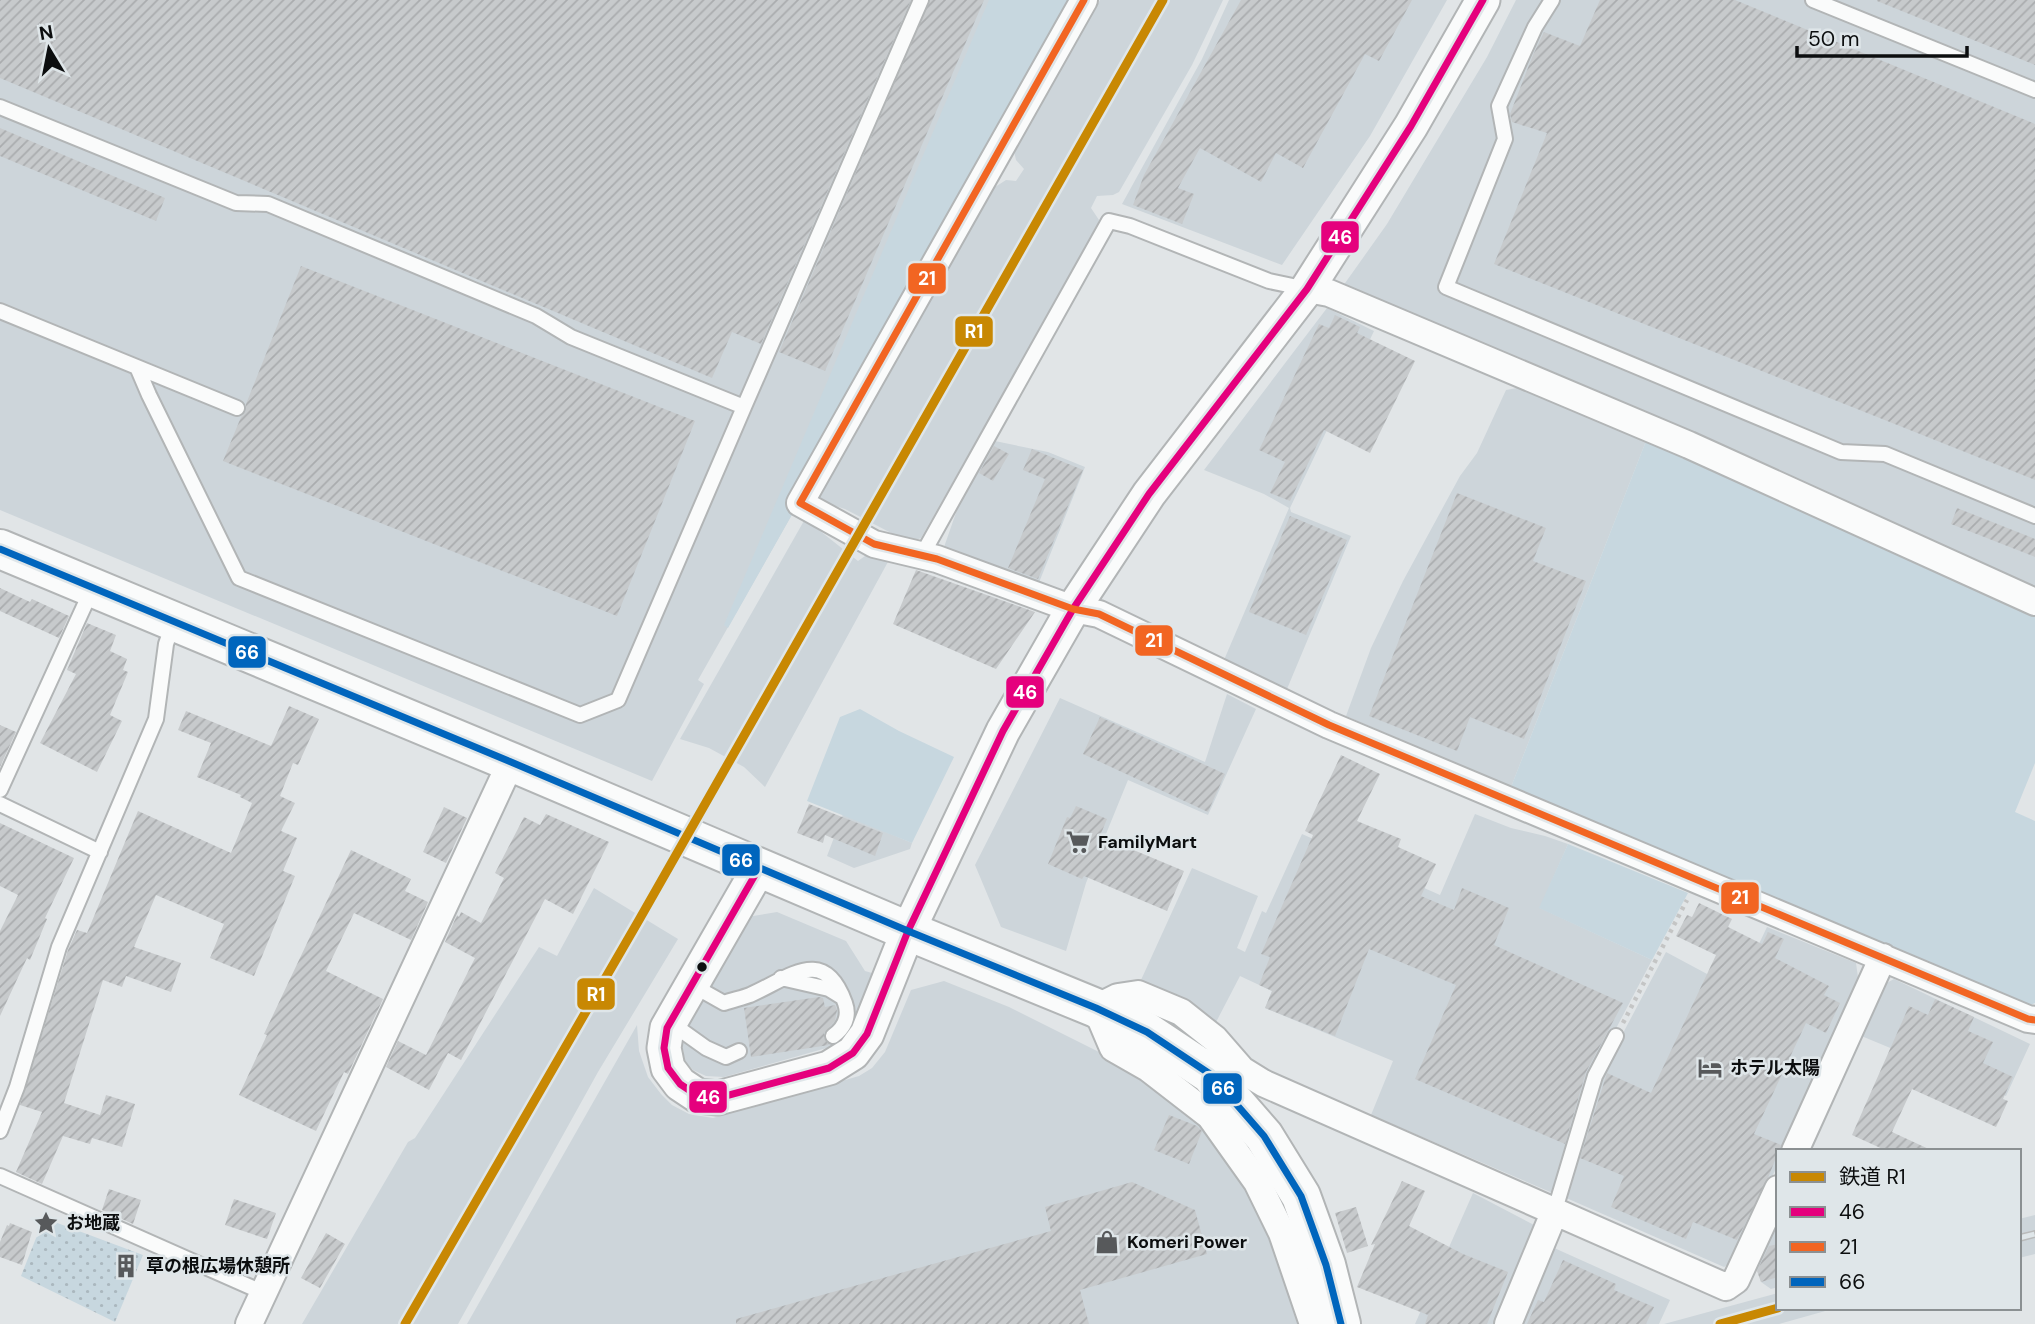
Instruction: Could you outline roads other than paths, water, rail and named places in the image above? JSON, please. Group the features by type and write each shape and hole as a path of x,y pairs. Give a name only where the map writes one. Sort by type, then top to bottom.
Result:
{"main road":[{"path":"0,549 1096,1008 1147,1032 1210,1073 1264,1136 1301,1196 1326,1265 1341,1324"}],"street":[{"path":"1084,0 800,503 874,544 922,555 1073,609 1099,614 1329,725 2035,1020"},
{"path":"759,868 671,1023 664,1048 668,1068 680,1084 698,1096 718,1098 829,1068 853,1053 867,1034 908,931 1003,731 1073,609 1149,494 1307,289 1411,126 1483,0"},
{"path":"1307,289 1329,293 1689,445 2035,602"},
{"path":"248,1324 511,762"},
{"path":"1796,1149 1883,957"},
{"path":"1313,1324 1282,1233 1258,1182 1210,1116 1147,1068 1113,1048 1096,1008 1118,997 1138,994 1181,1012 1214,1040 1242,1070 1263,1083 1726,1287 1736,1280 1776,1193"},
{"path":"1508,1324 1554,1213"}],"lane":[{"path":"137,367 239,578 580,715 618,700 921,0"},
{"path":"1552,0 1535,27 1500,106 1505,139 1446,287 1841,452 1885,454 2035,516"},
{"path":"1813,0 2035,90"},
{"path":"0,107 236,203 268,204 536,316 571,337 744,407"},
{"path":"922,555 1109,221 1130,226 1269,281 1307,289"},
{"path":"0,311 237,408"},
{"path":"0,790 92,588"},
{"path":"0,1131 17,1087 59,947 156,719 166,644 173,622"},
{"path":"0,804 100,852"},
{"path":"692,985 724,1003 749,995 792,972 811,968 829,975 841,990 847,1006 847,1017 840,1031 833,1036"},
{"path":"671,1023 706,1048 726,1057 739,1051"},
{"path":"1554,1213 1595,1076 1616,1036"},
{"path":"0,1176 264,1293"}],"railway":[{"path":"2021,1238 2035,1234"},
{"path":"1720,1324 1776,1309"}],"rail line":[{"name":"R1","path":"405,1324 639,920 1163,0"},
{"name":"R1","path":"1720,1324 1776,1309"}],"place":[{"name":"FamilyMart","path":"1078,842"},
{"name":"ホテル太陽","path":"1710,1068"},
{"name":"お地蔵","path":"46,1223"},
{"name":"Komeri Power","path":"1107,1242"},
{"name":"草の根広場休憩所","path":"126,1266"}]}
